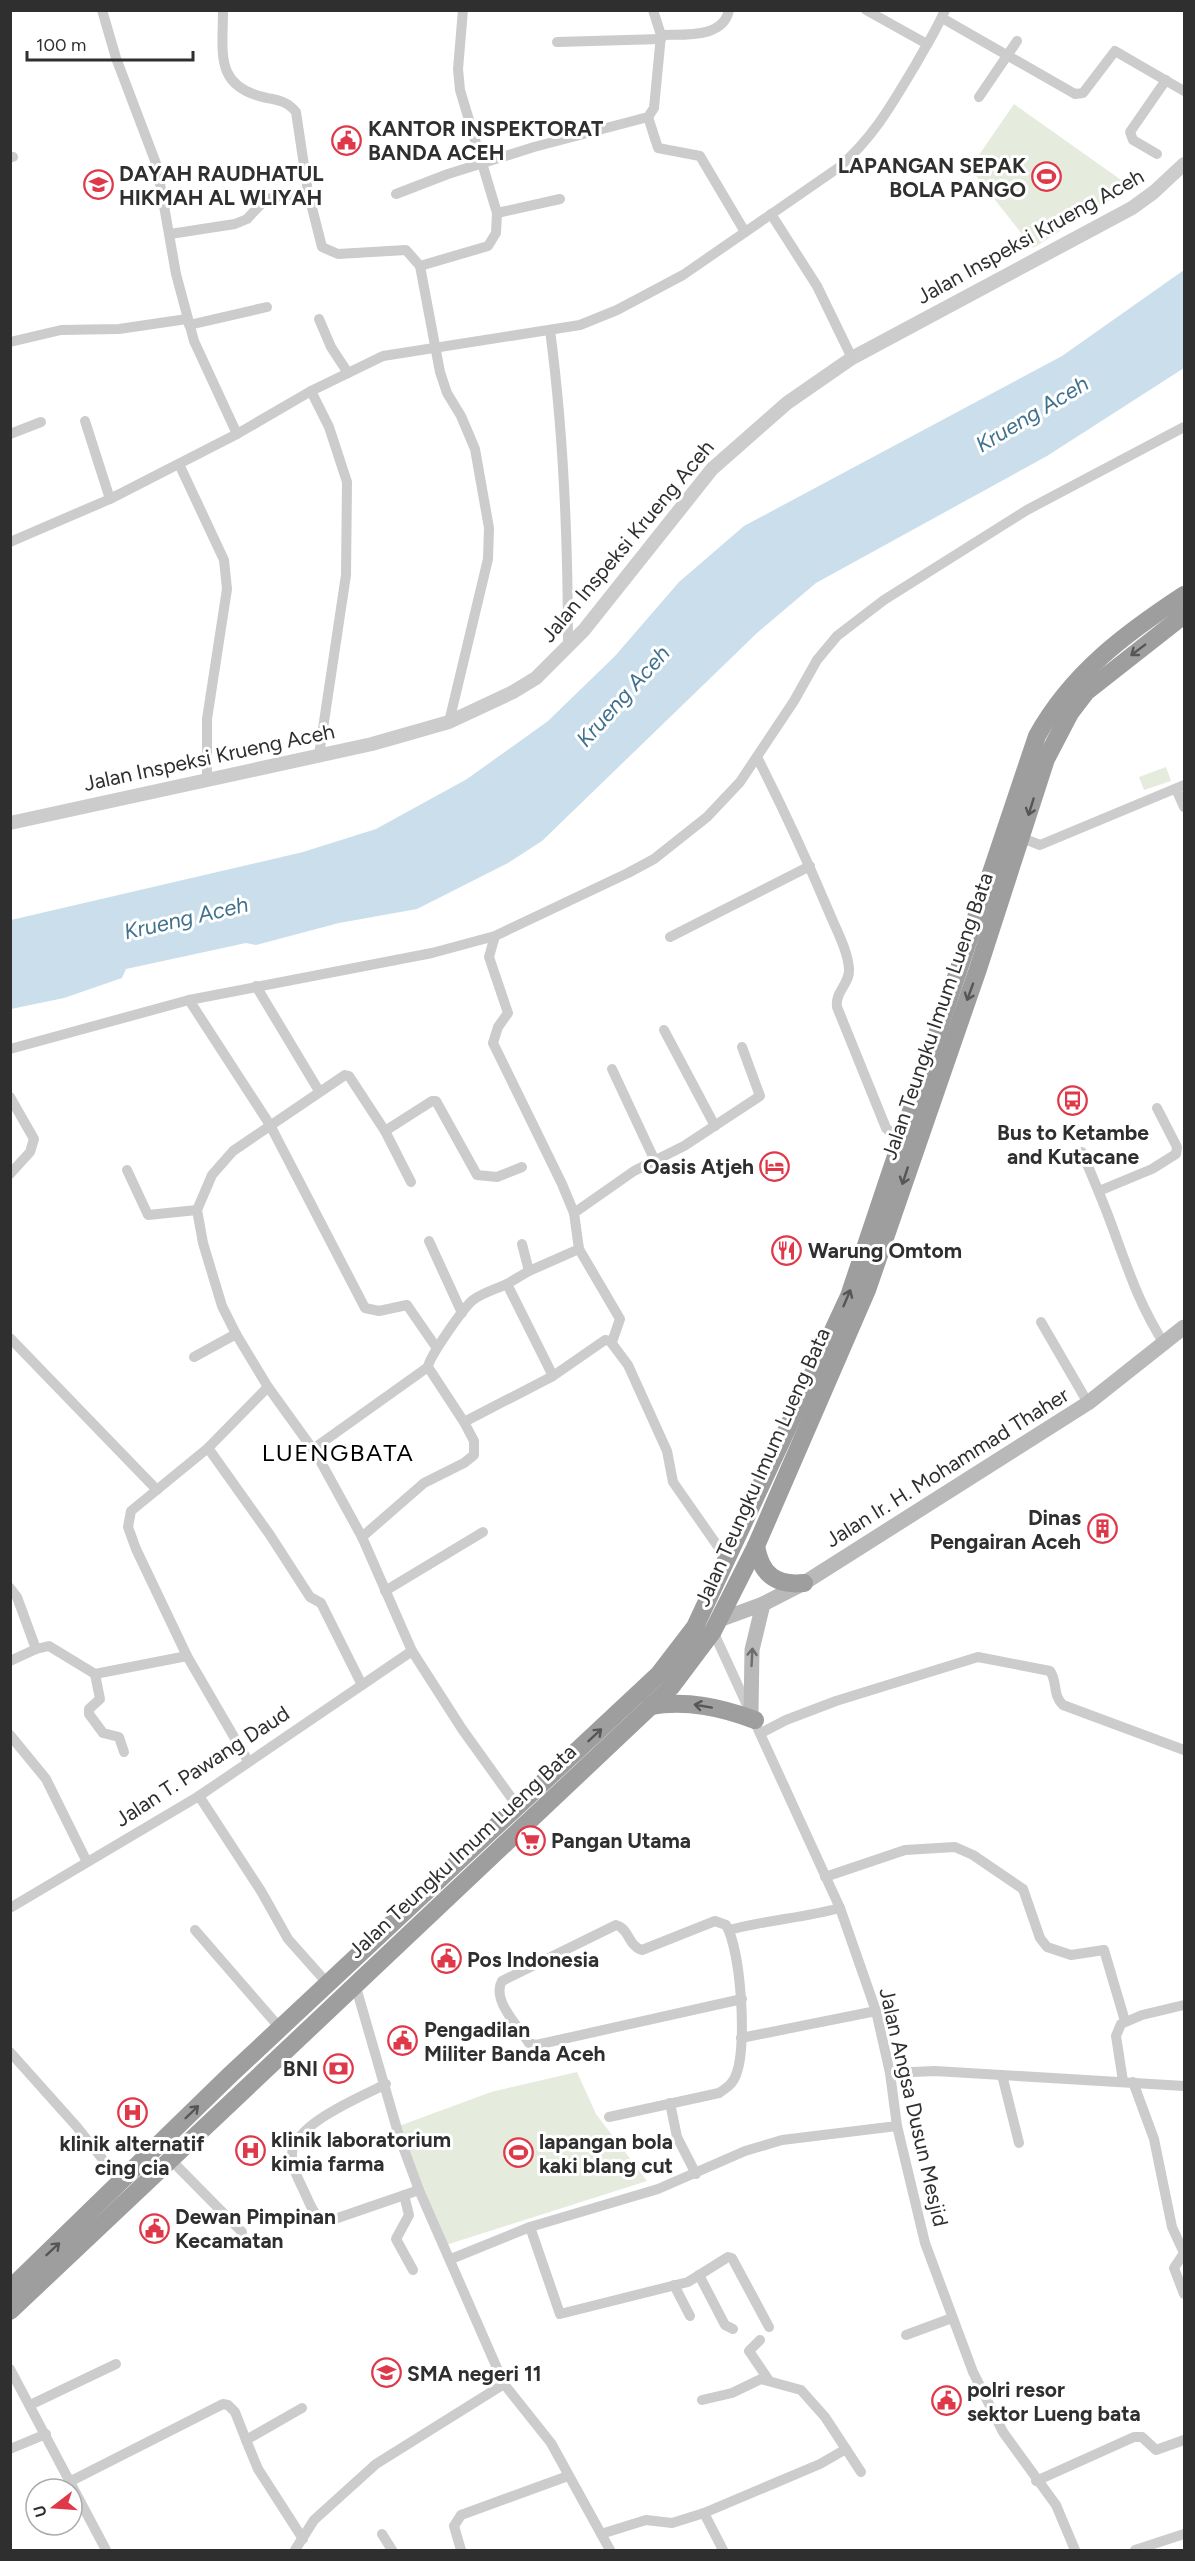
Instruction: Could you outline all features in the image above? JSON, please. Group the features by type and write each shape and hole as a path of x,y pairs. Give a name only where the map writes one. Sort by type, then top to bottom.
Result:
{"highway":[{"name":"Jalan Teungku Imum Lueng Bata","path":"10,2312 355,1984 484,1850 518,1807 659,1674 695,1627 726,1558 837,1340 867,1290 1014,834 1037,736 1065,693 1105,651 1185,595"},
{"name":"Jalan Teungku Imum Lueng Bata","path":"10,2289 120,2181 328,1984 671,1687 716,1625 756,1546 837,1340 849,1296 901,1142 1014,834 1046,759 1070,713 1095,682 1185,615"},
{"path":"756,1546 759,1563 765,1572 779,1581 792,1584 804,1583"},
{"path":"650,1706 672,1702 699,1704 730,1711 756,1722"}],"main road":[{"name":"Jalan Ir. H. Mohammad Thaher","path":"716,1625 804,1583 1088,1403 1165,1345 1185,1327"},
{"path":"756,1722 752,1650 763,1604"}],"street":[{"path":"102,10 116,58 157,166 188,322 198,350 237,434"},
{"path":"223,10 224,68 241,90 286,102 296,112 308,192 322,247 328,252 351,254 406,249 420,266 435,346 447,393 461,416 475,449 489,528 488,560 449,722"},
{"path":"420,266 488,246 496,233 497,213 460,90 458,69 463,10"},
{"path":"396,194 534,147 648,117 654,108 661,37 653,10"},
{"path":"557,42 661,37 717,30 725,23 729,10"},
{"path":"866,10 883,15 927,44"},
{"path":"10,542 110,499 237,434 311,391 383,356 580,325 617,310 683,275 838,168 873,134 944,14 1006,54 1075,94 1083,93 1115,51 1185,91"},
{"path":"979,97 1006,54 1017,41"},
{"path":"1157,154 1133,140 1130,132 1166,80"},
{"path":"648,117 658,147 700,156 745,232"},
{"name":"Jalan Inspeksi Krueng Aceh","path":"10,823 319,755 449,722 489,705 536,678 584,630 712,469 787,403 852,358 1132,208 1185,164"},
{"path":"170,234 235,224 247,219 271,198 308,192"},
{"path":"497,213 560,199"},
{"path":"771,214 817,286 852,358"},
{"path":"10,342 61,330 188,322 267,307"},
{"path":"319,319 348,373"},
{"path":"550,330 560,405 563,457 567,646"},
{"path":"311,391 329,427 347,482 346,574 319,755"},
{"path":"85,421 110,499"},
{"path":"10,434 41,422"},
{"path":"10,1049 189,1000 432,953 495,936 590,893 654,859 707,817 740,782 817,660 837,636 884,600 1027,510 1185,427"},
{"path":"180,464 224,560 227,574 227,589 207,718 207,779"},
{"path":"757,757 810,866 837,931 850,969 846,981 837,994 837,1007 886,1128 901,1142"},
{"path":"1014,834 1040,844 1180,787 1185,807"},
{"path":"670,937 810,866"},
{"path":"495,936 489,957 490,968 508,1013 498,1028 493,1043 550,1157 574,1213 579,1249 620,1319 612,1342"},
{"path":"256,986 319,1091"},
{"path":"189,1000 270,1125 365,1308 379,1311 407,1305 436,1347"},
{"path":"664,1030 715,1126"},
{"path":"574,1213 634,1171 715,1126 760,1096 742,1047"},
{"path":"612,1069 655,1161"},
{"path":"411,1182 384,1131 348,1076 342,1075 233,1151 212,1175 197,1210 212,1278 236,1334 268,1387 313,1449 362,1537 411,1651 462,1729 518,1807"},
{"path":"10,1097 33,1139 30,1152 10,1173"},
{"path":"384,1131 432,1101 436,1101 477,1175 497,1177 522,1167"},
{"path":"1099,1191 1152,1169 1176,1154 1177,1147 1157,1108"},
{"path":"1082,1152 1099,1191 1131,1283 1146,1317 1165,1345"},
{"path":"127,1170 148,1215 197,1210"},
{"path":"429,1241 462,1313"},
{"path":"522,1244 529,1271"},
{"path":"313,1449 428,1367 436,1347 474,1299 579,1249"},
{"path":"507,1284 553,1376"},
{"path":"1041,1322 1088,1403"},
{"path":"194,1357 236,1334"},
{"path":"10,1338 157,1490"},
{"path":"464,1422 553,1376 605,1340 612,1342 628,1365 667,1451 673,1482 726,1558"},
{"path":"362,1537 424,1483 464,1463 474,1455 474,1441 428,1367"},
{"path":"248,1761 187,1656 128,1527 131,1512 208,1448 268,1387"},
{"path":"208,1448 270,1535 310,1597 321,1603 362,1685"},
{"path":"385,1592 483,1532"},
{"path":"10,1588 17,1597 36,1648"},
{"name":"Jalan Angsa Dusun Mesjid","path":"716,1625 756,1722 840,1908 876,2012 890,2073 897,2126 925,2243 952,2318 989,2408 1014,2451 1056,2505 1075,2550"},
{"path":"10,1661 36,1648 54,1647 95,1674 187,1656"},
{"name":"Jalan T. Pawang Daud","path":"10,1908 199,1796 411,1651"},
{"path":"756,1722 786,1720 836,1701 978,1657 1050,1671 1054,1676 1055,1696 1063,1705 1185,1750"},
{"path":"95,1674 100,1699 89,1710 89,1714 103,1733 119,1737 124,1752"},
{"path":"10,1735 46,1779 87,1862"},
{"path":"199,1796 261,1891 288,1939 328,1984"},
{"path":"825,1877 905,1850 955,1847 973,1855 1023,1889 1040,1938 1047,1947 1071,1955 1104,1950 1125,2021"},
{"path":"729,1930 769,1919 804,1918 840,1908"},
{"path":"609,2116 719,2093 730,2086 738,2071 742,1999 729,1930 722,1921 715,1921 642,1950 633,1945 623,1928 616,1925 502,1981 499,1986 499,1998 529,2043 536,2045 742,1999"},
{"path":"195,1930 280,2028"},
{"path":"355,1984 386,2084 399,2136 419,2190 504,2384 541,2428 610,2550"},
{"path":"1185,2005 1125,2021 1118,2028 1116,2036 1128,2082 1154,2139 1172,2227 1184,2248 1183,2256 1174,2268 1185,2294"},
{"path":"741,2038 876,2012"},
{"path":"10,2052 77,2127 120,2181"},
{"path":"890,2073 925,2071 1185,2086"},
{"path":"1002,2075 1019,2143"},
{"path":"386,2084 324,2117 296,2140 292,2154 293,2162 317,2217 327,2222 419,2190"},
{"path":"670,2103 677,2137 696,2174"},
{"path":"451,2259 530,2227 658,2189 745,2151 782,2140 897,2126"},
{"path":"170,2159 242,2232"},
{"path":"404,2195 409,2215 396,2239 413,2270"},
{"path":"530,2227 560,2314 688,2282 728,2257 732,2258 770,2326"},
{"path":"699,2275 725,2325 734,2329"},
{"path":"674,2285 690,2316"},
{"path":"906,2335 952,2318"},
{"path":"760,2340 749,2351 768,2379 778,2386 798,2388 805,2392 861,2472"},
{"path":"30,2405 116,2364"},
{"path":"10,2370 69,2477"},
{"path":"702,2400 732,2393 761,2379 768,2379"},
{"path":"295,2550 314,2520 376,2464 504,2384"},
{"path":"79,2477 223,2404 228,2405 235,2412 258,2469 303,2539"},
{"path":"246,2440 302,2408"},
{"path":"10,2449 46,2434"},
{"path":"1036,2481 1134,2437 1142,2437 1156,2450 1185,2440"},
{"path":"601,2534 646,2520 672,2523 704,2513 820,2464 846,2449"},
{"path":"461,2550 454,2526 461,2515 568,2476"},
{"path":"84,2513 106,2550"},
{"path":"704,2513 723,2550"},
{"path":"382,2534 392,2550"},
{"path":"1136,2550 1185,2534"}],"green space":[{"name":"LAPANGAN SEPAK BOLA PANGO","path":"1014,104 1131,187 1033,248 970,168"},
{"path":"1166,767 1171,781 1144,790 1139,777"},
{"name":"lapangan bola kaki blang cut","path":"577,2072 596,2114 647,2181 446,2245 399,2126 491,2092"}],"water":[{"name":"Krueng Aceh","path":"1184,270 1184,368 1047,456 816,583 757,633 542,841 508,863 417,909 339,923 256,945 246,943 126,969 122,978 64,998 11,1009 11,920 303,852 376,829 467,779 548,721 615,656 679,582 744,526 1062,356"}],"place":[{"name":"KANTOR INSPEKTORAT BANDA ACEH","path":"347,140"},
{"name":"LAPANGAN SEPAK BOLA PANGO","path":"1047,177"},
{"name":"DAYAH RAUDHATUL HIKMAH AL WLIYAH","path":"98,185"},
{"name":"Bus to Ketambe and Kutacane","path":"1073,1101"},
{"name":"Oasis Atjeh","path":"775,1166"},
{"name":"Warung Omtom","path":"787,1250"},
{"name":"Dinas Pengairan Aceh","path":"1102,1529"},
{"name":"Pangan Utama","path":"530,1840"},
{"name":"Pos Indonesia","path":"446,1959"},
{"name":"Pengadilan Militer Banda Aceh","path":"403,2041"},
{"name":"BNI","path":"339,2068"},
{"name":"klinik alternatif cing cia","path":"132,2112"},
{"name":"klinik laboratorium kimia farma","path":"250,2151"},
{"name":"lapangan bola kaki blang cut","path":"518,2153"},
{"name":"Dewan Pimpinan Kecamatan","path":"154,2228"},
{"name":"SMA negeri 11","path":"386,2373"},
{"name":"polri resor sektor Lueng bata","path":"946,2401"}],"district":[{"name":"LUENGBATA","path":"338,1452"}]}
